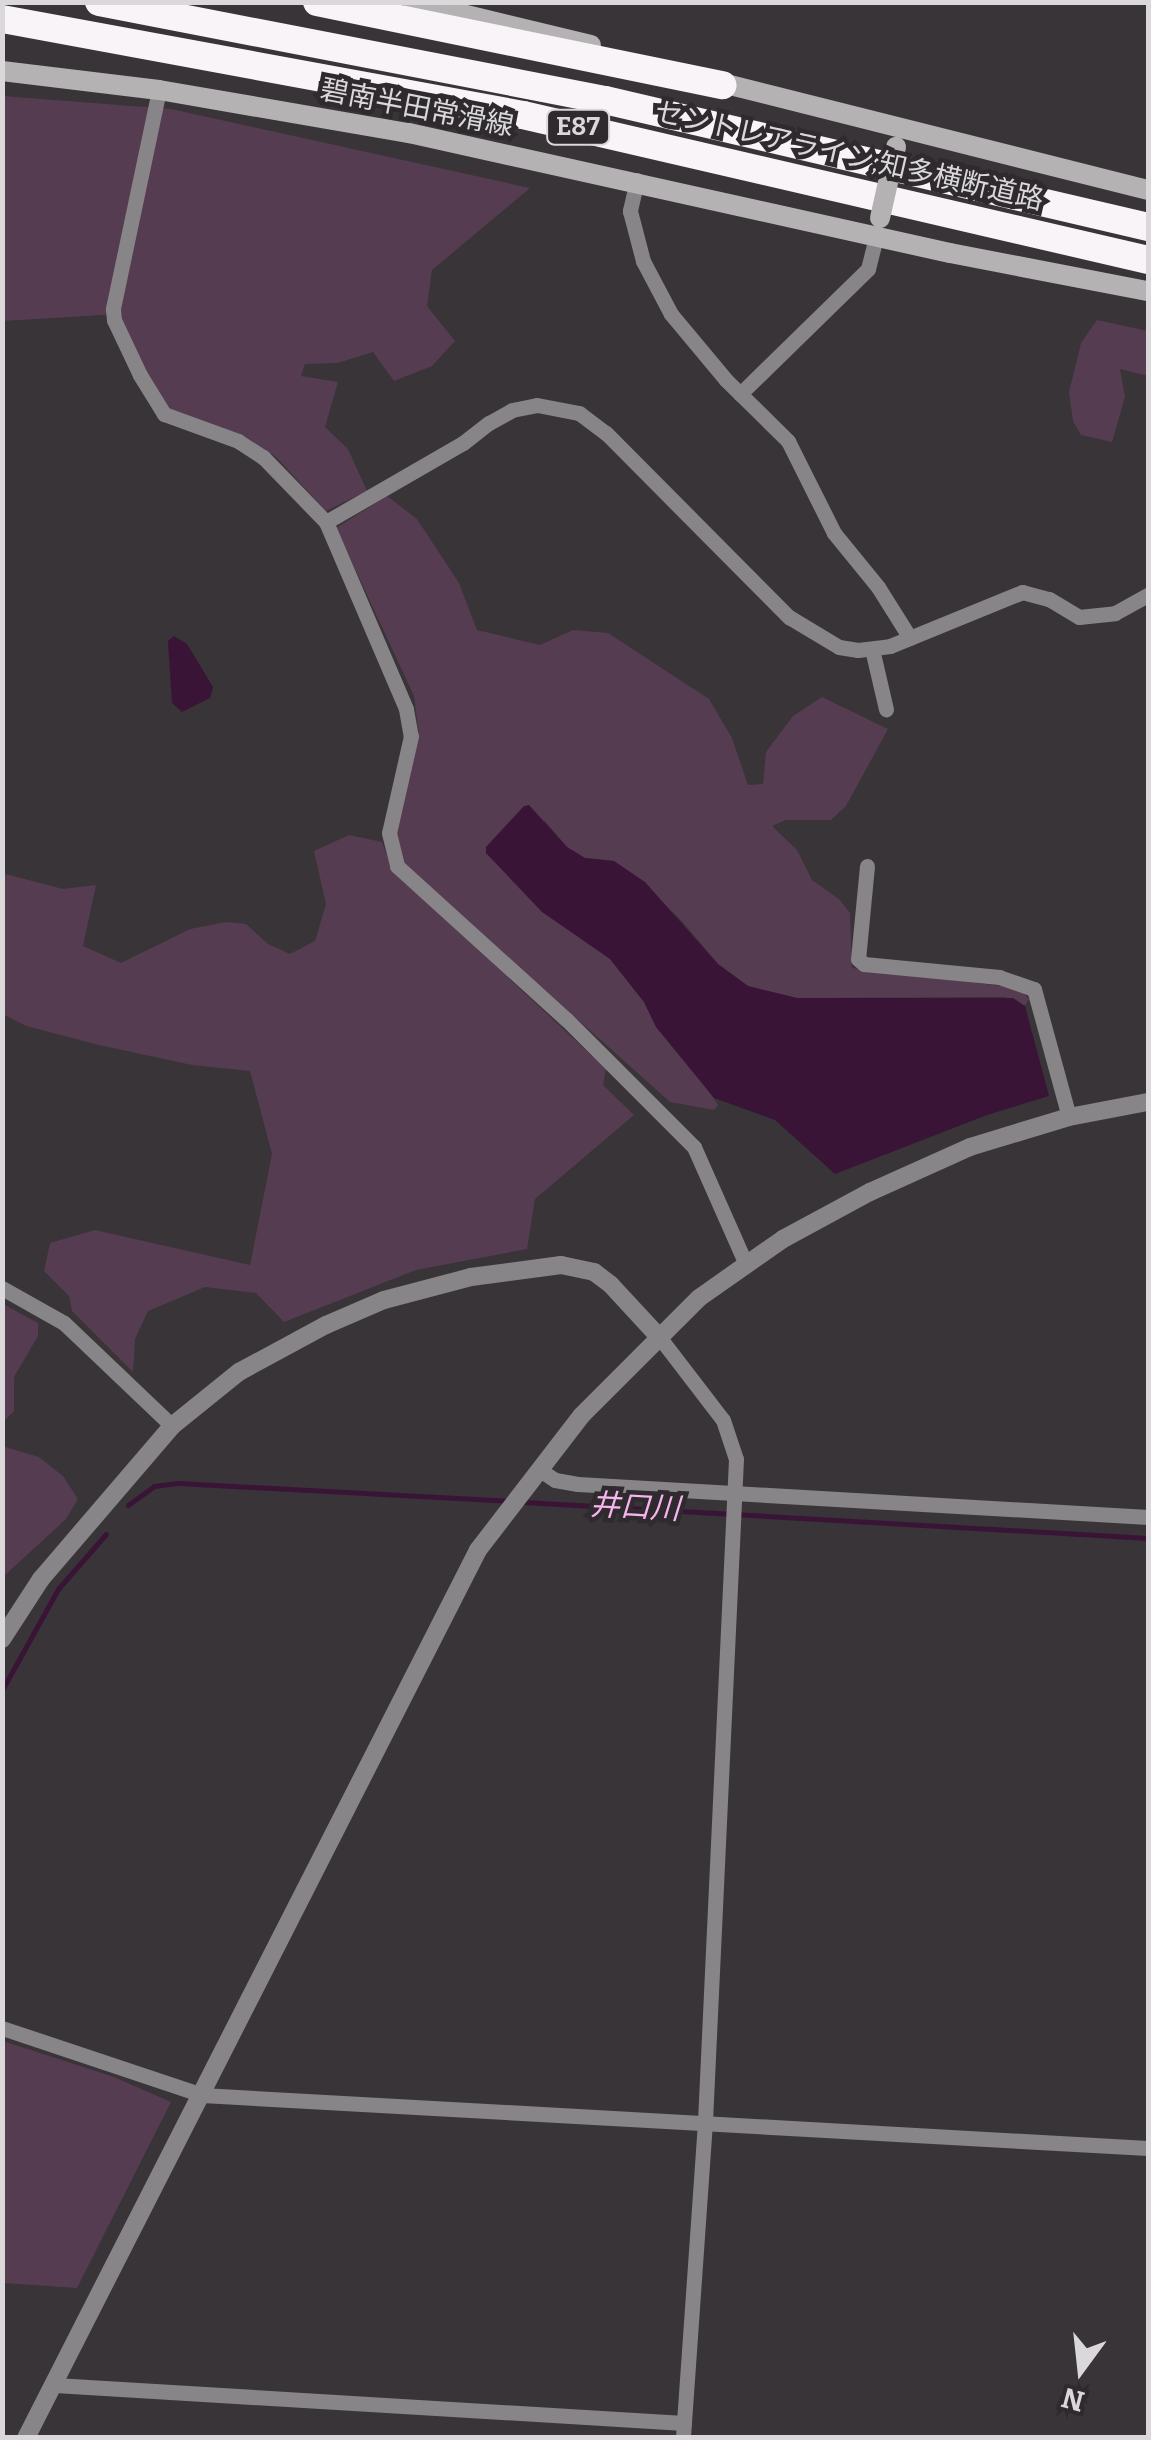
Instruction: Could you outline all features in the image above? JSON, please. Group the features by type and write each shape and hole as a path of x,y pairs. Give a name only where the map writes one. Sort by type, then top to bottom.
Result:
{"highway":[{"name":"セントレアライン;知多横断道路","path":"99,2 623,104 1148,227"},
{"path":"318,2 724,85"},
{"name":"セントレアライン;知多横断道路","path":"2,18 523,115 1148,260"}],"main road":[{"path":"413,2 636,57 898,138 1148,190"},
{"name":"碧南半田常滑線","path":"2,71 160,90 409,133 878,227 1148,291"},
{"path":"878,227 898,138"}],"street":[{"path":"160,90 114,320 164,414 238,442 264,457 326,522 406,709 412,736 390,833 397,866 566,1018 694,1147 745,1262"},
{"path":"636,180 630,211 642,261 672,314 740,394 788,441 834,533 878,587 910,638"},
{"path":"740,394 868,269 878,227"},
{"path":"326,522 512,410 537,405 579,413 606,433 789,617 839,646 872,648 910,638 1022,592 1049,600 1079,618 1115,613 1148,595"},
{"path":"872,648 886,709"},
{"path":"867,866 858,959 864,964 999,977 1034,989 1069,1117"},
{"path":"26,2438 478,1550 582,1414 699,1298 745,1262 931,1162 1069,1117 1148,1102"},
{"path":"2,1639 41,1580 172,1426 239,1372 326,1325 384,1300 504,1270 561,1265 594,1272 660,1338 724,1420 736,1459 705,2122 683,2430 54,2385"},
{"path":"2,1288 64,1323 172,1426"},
{"path":"540,1470 555,1480 578,1484 1148,1517"},
{"path":"2,2028 202,2095 1148,2148"}],"shaded area":[{"path":"3,96 171,109 530,188 432,270 427,306 455,341 432,366 394,381 373,352 338,363 305,364 301,376 338,382 325,427 348,449 367,491 326,511 276,457 244,436 163,407 138,367 120,314 3,321"},
{"path":"1097,320 1148,331 1148,376 1120,369 1125,397 1112,442 1081,435 1073,421 1069,392 1081,343"},
{"path":"387,496 417,519 459,583 477,630 540,645 573,630 608,633 709,699 732,738 748,785 763,784 766,752 793,716 822,697 888,729 846,806 831,820 786,820 772,826 797,850 812,880 839,899 850,913 852,968 1019,988 1029,999 1025,1006 1005,997 797,998 748,986 718,964 680,919 614,861 585,858 567,847 544,820 581,938 610,959 644,1002 656,1027 696,1072 718,1105 714,1110 670,1102 406,866 395,835 419,735 414,696 336,528"},
{"path":"174,636 187,644 213,687 210,698 182,712 172,703 168,641"},
{"path":"529,805 567,847 585,858 614,861 645,882 718,964 748,986 797,998 1013,998 1025,1006 1049,1096 987,1115 835,1174 775,1120 714,1098 656,1027 644,1002 610,959 542,912 486,853 486,847"},
{"path":"349,835 382,842 392,869 606,1069 603,1085 634,1115 535,1199 527,1249 416,1270 284,1322 256,1293 205,1287 148,1311 135,1339 133,1372 72,1311 69,1296 44,1271 50,1243 95,1230 250,1265 272,1154 250,1071 192,1065 99,1045 26,1026 3,1014 2,873 63,889 96,885 83,946 121,963 190,929 226,922 246,924 268,944 290,954 315,941 326,904 314,851"},
{"path":"3,1304 38,1323 38,1336 14,1377 14,1411 3,1422"},
{"path":"2,1446 39,1457 63,1476 78,1499 66,1519 3,1577"},
{"path":"3,2041 114,2077 171,2102 77,2288 3,2283"}],"waterway":[{"name":"井口川","path":"128,1505 154,1486 178,1483 508,1501"},
{"name":"井口川","path":"524,1502 1148,1538"},
{"name":"井口川","path":"2,1690 58,1589 106,1534"}]}
